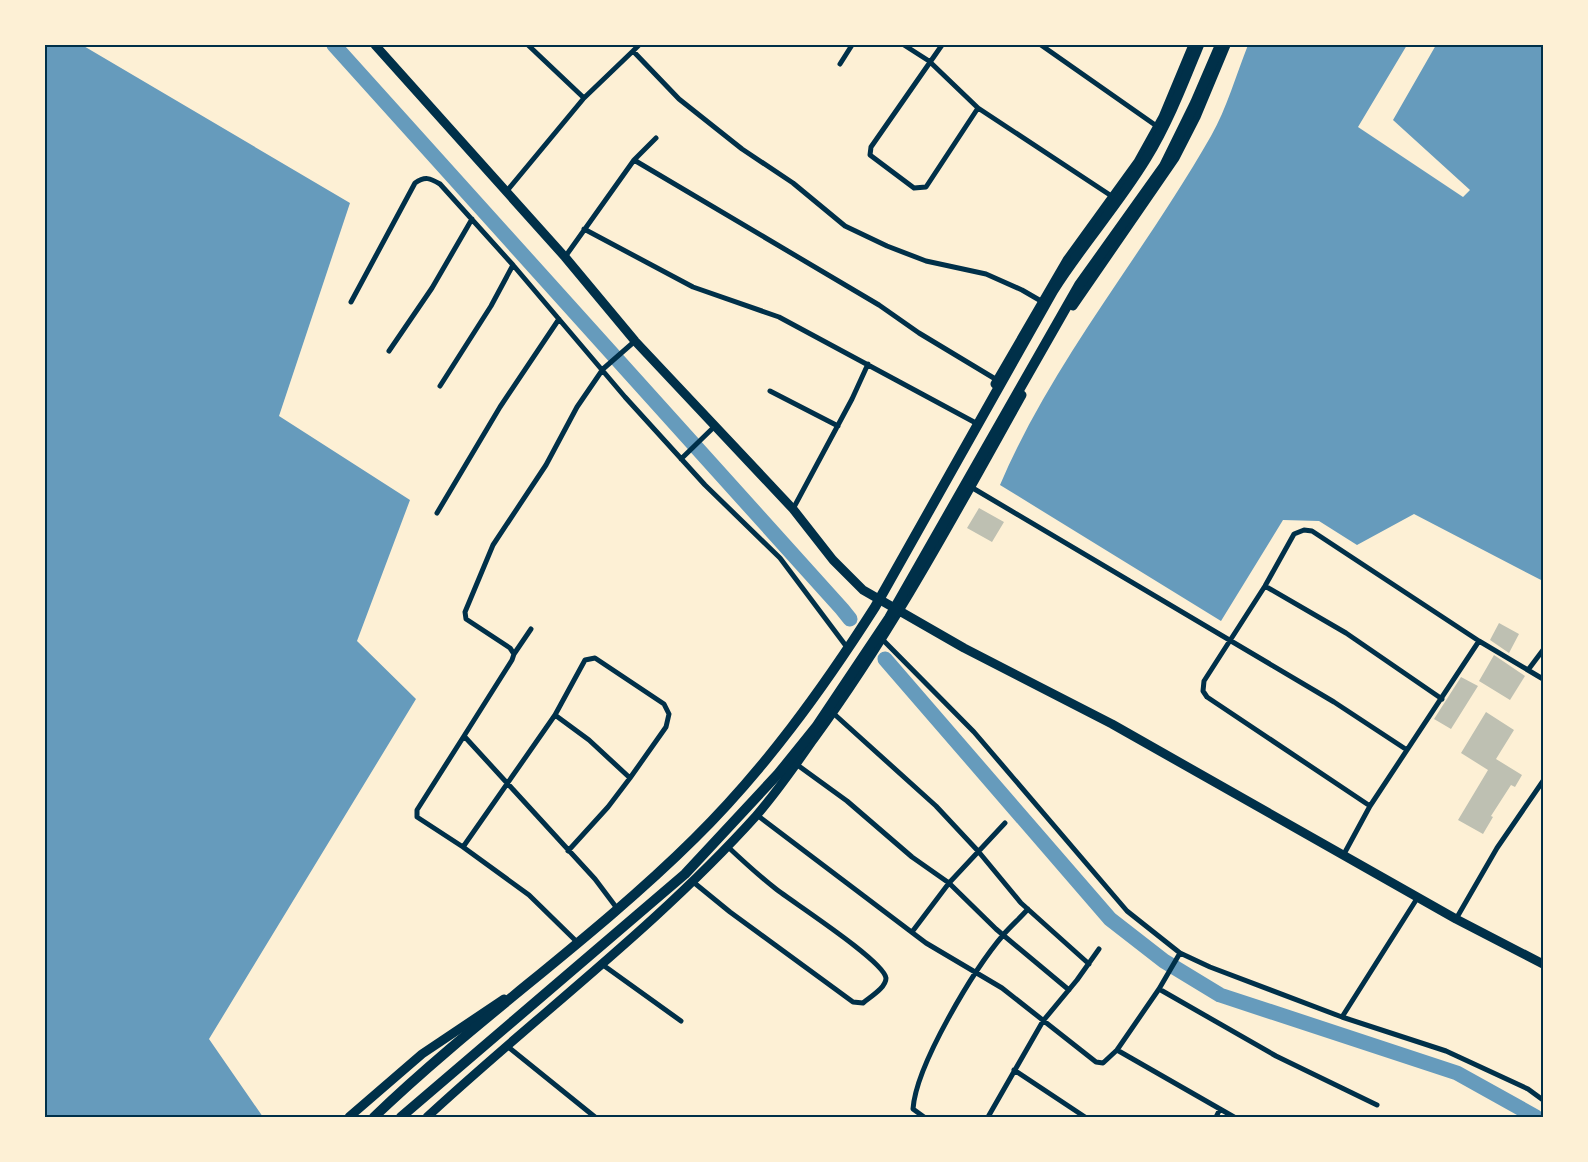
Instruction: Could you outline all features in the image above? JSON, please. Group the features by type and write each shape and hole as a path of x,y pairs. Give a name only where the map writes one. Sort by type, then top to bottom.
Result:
{"highway":[{"path":"374,1117 428,1068 588,934 670,862 742,788 799,719 843,657 875,607 1053,291 1146,159 1171,113 1199,45"},
{"path":"401,1117 680,878 778,774 816,727 889,618 1079,285 1164,166 1195,103 1220,45"}],"main road":[{"path":"375,45 565,257 635,341 793,510 833,560 859,586 875,598 900,612 1112,724 1456,919 1543,964"},
{"path":"349,1117 422,1054 518,988 616,907 670,859 738,787 782,736 846,646 875,598 1041,301 1067,260 1138,162 1158,127 1193,45"},
{"path":"427,1117 507,1046 603,966 692,881 757,815 796,764 883,640 900,612 1078,297 1147,202 1175,158 1196,117 1226,45"}],"street":[{"path":"528,45 584,98"},
{"path":"506,192 584,98 639,45"},
{"path":"840,64 852,45"},
{"path":"904,45 929,61 978,108 1113,197"},
{"path":"942,45 929,61 871,147 872,158 914,188 926,187 978,108"},
{"path":"1041,45 1158,127"},
{"path":"633,51 679,99 742,150 793,183 845,226 886,246 926,261 986,274 1022,290 1041,301"},
{"path":"565,257 634,160 656,138"},
{"path":"634,160 879,305 919,333 997,380"},
{"path":"351,302 415,183 422,178 430,178 440,184 513,265 625,398 681,459 780,558 846,646"},
{"path":"390,351 432,288 472,219"},
{"path":"584,229 693,287 779,317 974,422"},
{"path":"440,386 491,306 513,265"},
{"path":"436,513 500,408 559,319"},
{"path":"514,654 510,648 466,619 467,605 493,545 546,465 577,407 602,369 635,341"},
{"path":"793,510 838,426 868,364"},
{"path":"770,390 838,426"},
{"path":"681,459 715,426"},
{"path":"971,487 1334,702 1407,750"},
{"path":"1370,806 1208,697 1203,691 1204,682 1265,586 1294,534 1304,530 1312,531 1478,641 1543,678"},
{"path":"1265,586 1346,633 1442,699"},
{"path":"531,628 417,810 417,817 463,847 529,895 576,942"},
{"path":"883,640 974,732 1126,911 1180,953 1210,968 1342,1017 1446,1051 1528,1089 1543,1100"},
{"path":"1344,854 1370,806 1442,699 1478,641"},
{"path":"1528,670 1543,650"},
{"path":"463,847 491,808 506,782 555,715 585,660 595,658 664,704 669,714 666,727 630,778 608,807 568,851"},
{"path":"833,713 936,806 978,851 1028,910 1089,964"},
{"path":"555,715 589,740 630,778"},
{"path":"464,736 595,879 616,907"},
{"path":"796,764 848,801 912,857 949,884 1003,935 1069,990"},
{"path":"1456,919 1496,848 1543,781"},
{"path":"757,815 912,932 976,974 1002,988 1096,1062 1103,1063 1117,1050 1159,989 1180,953"},
{"path":"912,932 949,884 1005,823"},
{"path":"692,881 730,912 853,1002 863,1003 884,985 886,979 884,972 857,948 777,890 727,846"},
{"path":"1342,1017 1418,897"},
{"path":"924,1117 913,1109 914,1096 934,1045 976,974 1003,935 1028,910"},
{"path":"988,1117 1042,1021 1069,990 1099,949"},
{"path":"603,966 681,1021"},
{"path":"1159,989 1276,1056 1377,1105"},
{"path":"507,1046 595,1117"},
{"path":"1117,1050 1234,1117"},
{"path":"1014,1070 1085,1117"},
{"path":"1216,1117 1220,1110"}],"water":[{"path":"45,45 82,45 350,203 279,416 410,500 357,641 416,699 209,1039 263,1117 45,1117"},
{"path":"1248,45 1407,45 1358,127 1463,197 1470,190 1393,120 1436,45 1543,45 1543,581 1414,514 1357,545 1319,521 1283,520 1221,621 1000,485 1046,394 1072,351 1185,180 1211,136 1227,103"}],"building":[{"path":"979,508 1004,522 992,542 967,528"},
{"path":"1499,623 1519,634 1509,653 1490,640"},
{"path":"1494,655 1525,676 1510,700 1479,681"},
{"path":"1461,677 1478,686 1451,729 1434,719"},
{"path":"1486,712 1514,730 1496,759 1522,775 1515,787 1511,785 1491,816 1493,817 1483,834 1458,820 1488,770 1461,753"}],"waterway":[{"path":"334,45 850,619"},
{"path":"885,659 1110,919 1164,961 1220,995 1457,1073 1536,1117"}]}
